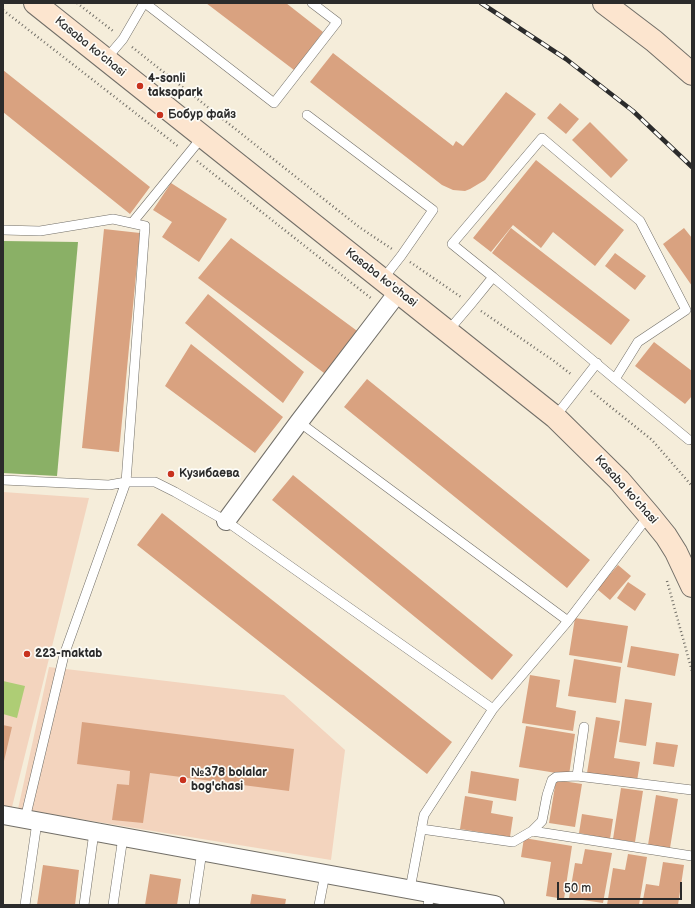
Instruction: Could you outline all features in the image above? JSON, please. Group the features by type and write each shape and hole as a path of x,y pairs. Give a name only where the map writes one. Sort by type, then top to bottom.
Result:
{"street":[{"name":"Kasaba ko'chasi","path":"35,3 555,417 619,480 650,515 676,552 692,586"},
{"path":"604,3 654,41 692,74"},
{"path":"618,3 658,32 692,63"},
{"path":"226,521 299,422 391,285"},
{"path":"3,815 410,889 429,899 495,905"}],"lane":[{"path":"106,59 123,39 144,3 274,103 337,22 312,3"},
{"path":"307,115 433,210 401,256 391,285"},
{"path":"132,223 203,136"},
{"path":"615,379 638,342 686,310 640,221 542,138 452,244 493,277 615,379 689,440"},
{"path":"3,230 40,231 113,218 145,226 126,482 64,655 31,820 25,905"},
{"path":"448,331 493,277"},
{"path":"555,417 596,363"},
{"path":"299,422 568,621"},
{"path":"3,480 109,485 126,482 155,482 226,521 493,709"},
{"path":"410,889 424,815 493,709 568,621 650,515"},
{"path":"577,776 584,727"},
{"path":"421,829 512,842 532,831 542,821 552,780 556,777 577,776 692,790"},
{"path":"532,831 692,856"},
{"path":"84,905 94,832"},
{"path":"113,905 123,837"},
{"path":"194,905 202,852"},
{"path":"319,905 324,874"}],"path":[{"path":"77,3 353,222 554,361 652,440 692,486"}],"shaded area":[{"name":"223-maktab","path":"3,492 89,498 11,811 3,809"},
{"name":"№378 bolalar bog'chasi","path":"49,667 284,695 345,750 331,860 18,809"}],"green space":[{"path":"3,241 78,242 57,476 3,473"},
{"path":"3,681 25,686 17,718 3,714"}],"building":[{"path":"206,3 286,3 323,32 294,70"},
{"path":"333,53 453,146 456,141 463,146 506,92 536,114 485,180 465,191 453,190 442,185 310,82"},
{"path":"3,70 150,187 130,214 3,112"},
{"path":"560,103 579,119 566,134 547,118"},
{"path":"590,122 628,160 611,178 572,140"},
{"path":"536,160 624,230 595,266 553,232 541,248 513,225 491,252 473,238"},
{"path":"171,183 227,219 199,262 162,237 172,222 153,210"},
{"path":"511,228 630,320 611,345 492,253"},
{"path":"684,228 692,238 692,286 663,244"},
{"path":"104,229 140,233 119,452 82,448"},
{"path":"231,238 360,333 328,376 198,278"},
{"path":"615,253 646,276 635,290 605,266"},
{"path":"208,294 304,372 283,403 185,323"},
{"path":"654,342 692,371 692,396 685,404 635,366"},
{"path":"191,344 283,417 255,453 165,386"},
{"path":"367,379 590,560 567,588 344,407"},
{"path":"293,475 513,655 492,680 272,500"},
{"path":"162,513 452,742 427,774 137,545"},
{"path":"618,565 631,576 610,600 597,589"},
{"path":"628,582 646,594 635,611 617,598"},
{"path":"575,618 628,626 622,663 569,655"},
{"path":"631,646 679,654 675,676 627,667"},
{"path":"574,659 621,667 616,703 568,696"},
{"path":"530,675 560,680 556,707 576,711 573,731 522,723"},
{"path":"625,699 652,703 646,746 619,742"},
{"path":"596,717 620,721 614,758 640,762 637,781 587,773"},
{"path":"82,722 294,749 289,791 150,773 143,823 112,820 117,784 129,785 130,771 77,764"},
{"path":"3,725 12,727 4,761 3,761"},
{"path":"526,726 575,734 569,775 519,767"},
{"path":"656,742 678,745 674,767 653,764"},
{"path":"471,771 519,779 516,801 468,793"},
{"path":"556,780 582,784 575,827 549,823"},
{"path":"621,788 643,791 635,842 613,839"},
{"path":"656,795 678,799 670,848 648,845"},
{"path":"465,796 493,801 491,813 513,817 510,837 460,829"},
{"path":"582,814 613,819 610,839 579,833"},
{"path":"524,838 572,846 564,899 546,896 551,862 521,857"},
{"path":"585,849 612,853 603,903 569,898 575,863 582,864"},
{"path":"628,854 647,857 639,905 607,905 613,868 625,870"},
{"path":"663,862 684,865 678,905 642,905 646,884 659,886"},
{"path":"43,865 79,870 75,905 37,905"},
{"path":"150,874 181,879 177,905 145,905"},
{"path":"252,894 286,899 285,905 250,905"}],"railway":[{"path":"481,3 566,59 633,111 692,167"}],"place":[{"name":"4-sonli taksopark","path":"140,86"},
{"name":"Бобур файз","path":"160,115"},
{"name":"Кузибаева","path":"171,474"},
{"name":"223-maktab","path":"27,654"},
{"name":"№378 bolalar bog'chasi","path":"183,780"}]}
